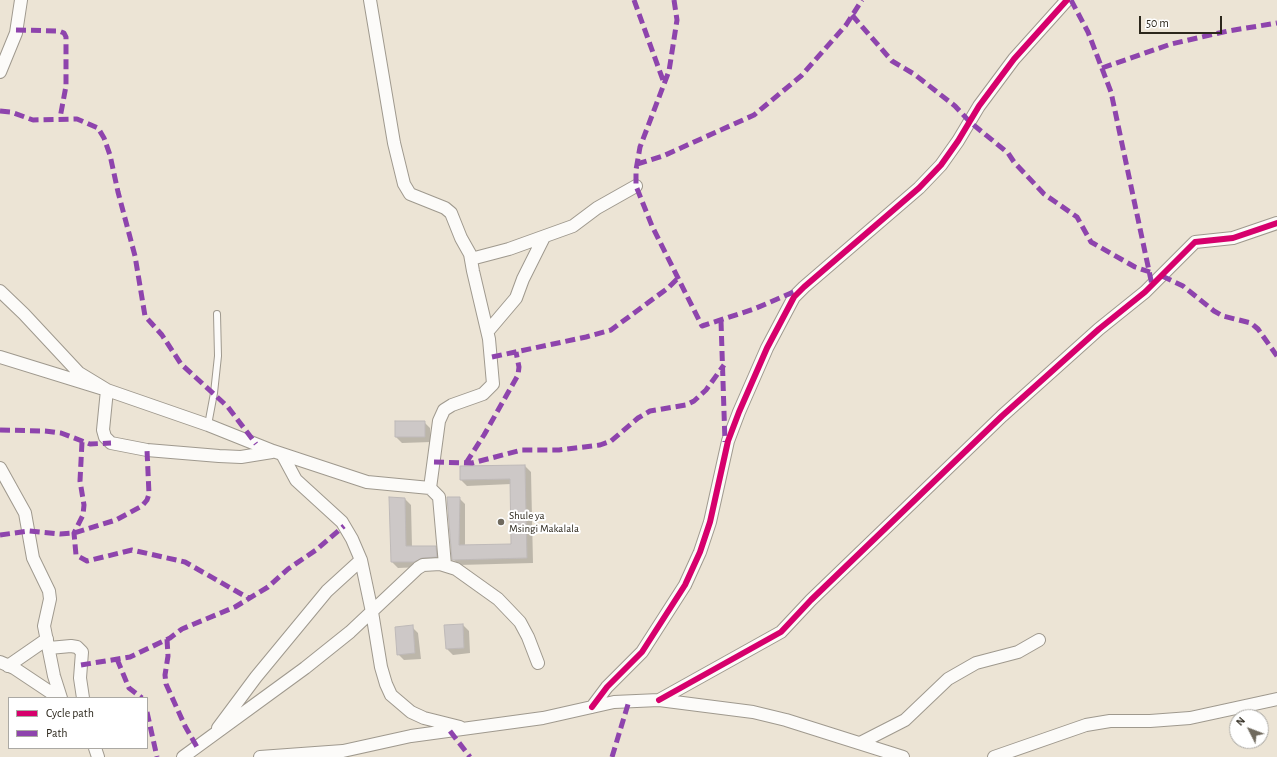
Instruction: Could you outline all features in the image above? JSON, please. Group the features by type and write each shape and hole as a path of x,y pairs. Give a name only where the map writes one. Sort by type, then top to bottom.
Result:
{"street":[{"path":"0,72 16,33 21,0"},
{"path":"370,0 392,135 404,184 410,194 445,208 451,213 471,259 488,331 493,384 483,394 447,407 444,410 439,421 430,488"},
{"path":"592,707 607,687 642,652 685,585 700,552 710,522 728,441 739,412 768,348 794,298 804,287 920,188 941,165 958,141 979,106 1014,59 1067,0"},
{"path":"471,259 509,249 573,226 598,208 636,186"},
{"path":"659,700 781,632 811,600 1002,416 1098,330 1145,292 1195,242 1233,238 1277,222"},
{"path":"488,331 516,298 523,279 544,237"},
{"path":"0,291 24,314 79,373 107,390"},
{"path":"0,357 107,390 208,425 278,453 367,482 430,488 439,497 445,565"},
{"path":"107,390 103,430 105,437 111,443 147,450 219,456 241,457 278,453"},
{"path":"278,453 296,480 342,522 360,560 372,612 381,667 391,695 411,712 424,718 467,729"},
{"path":"0,468 25,513 34,558 49,591 50,598 44,626 60,697"},
{"path":"209,739 256,677 327,591 360,560"},
{"path":"183,757 305,668 372,612 418,568 430,564 445,565 456,569 498,598 520,622 528,637 538,663"},
{"path":"860,743 905,720 948,679 976,663 1006,656 1039,640"},
{"path":"4,664 48,643 77,647 82,652 80,678 83,697"},
{"path":"4,664 58,697"},
{"path":"994,757 1086,725 1110,721 1150,721 1190,718 1277,699"},
{"path":"260,757 318,755 343,752 411,736 543,718 614,702 659,700 760,714 786,720 903,757"}],"lane":[{"path":"208,425 214,393 218,356 217,314"}],"building":[{"path":"395,421 425,421 425,437 395,437"},
{"path":"525,465 527,558 452,560 447,497 460,497 459,545 511,544 510,479 460,480 460,466"},
{"path":"389,497 405,498 406,546 436,546 437,557 422,558 414,562 391,562"},
{"path":"463,624 464,648 446,649 444,625"},
{"path":"413,625 415,653 397,655 395,627"}],"marked path":[{"path":"634,0 664,83"},
{"path":"674,0 677,20 669,71 640,147 636,170 636,186 652,226 702,326 754,309 796,291"},
{"path":"637,164 663,156 754,115 801,76 846,25 862,0"},
{"path":"1071,0 1088,32 1111,92 1152,285"},
{"path":"852,15 892,61 914,74 955,106 970,122 1008,153 1014,162 1044,194 1077,217 1091,242 1135,267 1150,272"},
{"path":"1102,68 1171,44 1228,31 1277,23"},
{"path":"16,30 59,31 64,33 66,37 66,86 60,118"},
{"path":"0,111 11,112 33,120 77,119 98,128 104,138 110,155 135,256 145,316 162,335 181,364 228,407 256,444"},
{"path":"1162,276 1183,286 1214,311 1223,316 1251,323 1258,329 1277,356"},
{"path":"492,357 586,337 611,330 668,288 678,278"},
{"path":"721,321 725,442"},
{"path":"466,463 484,435 518,375 519,367 516,352"},
{"path":"434,462 472,463 522,450 559,450 600,445 611,441 638,418 650,411 686,405 694,401 706,390 724,365"},
{"path":"0,430 45,431 61,433 90,444 111,443"},
{"path":"82,442 80,481 84,505 83,515 74,533 76,555 87,561 132,550 185,562 250,599"},
{"path":"0,535 29,531 60,534 74,533 116,520 142,506 147,500 149,494 147,450"},
{"path":"81,665 130,657 170,638 182,629 235,607 268,587 288,569 316,550 344,526"},
{"path":"167,639 168,656 165,675 166,684 185,726 197,747"},
{"path":"117,659 129,688 141,697"},
{"path":"612,757 629,701"},
{"path":"148,716 157,757"},
{"path":"450,731 470,757"}],"cycle path":[{"path":"592,707 607,687 642,652 685,585 700,552 710,522 728,441 767,348 794,297 919,188 941,165 958,141 979,106 1014,59 1067,0"},
{"path":"659,700 781,632 811,600 1002,416 1099,329 1145,292 1195,242 1233,238 1277,223"}],"place":[{"name":"Shule ya Msingi Makalala","path":"501,522"}]}
